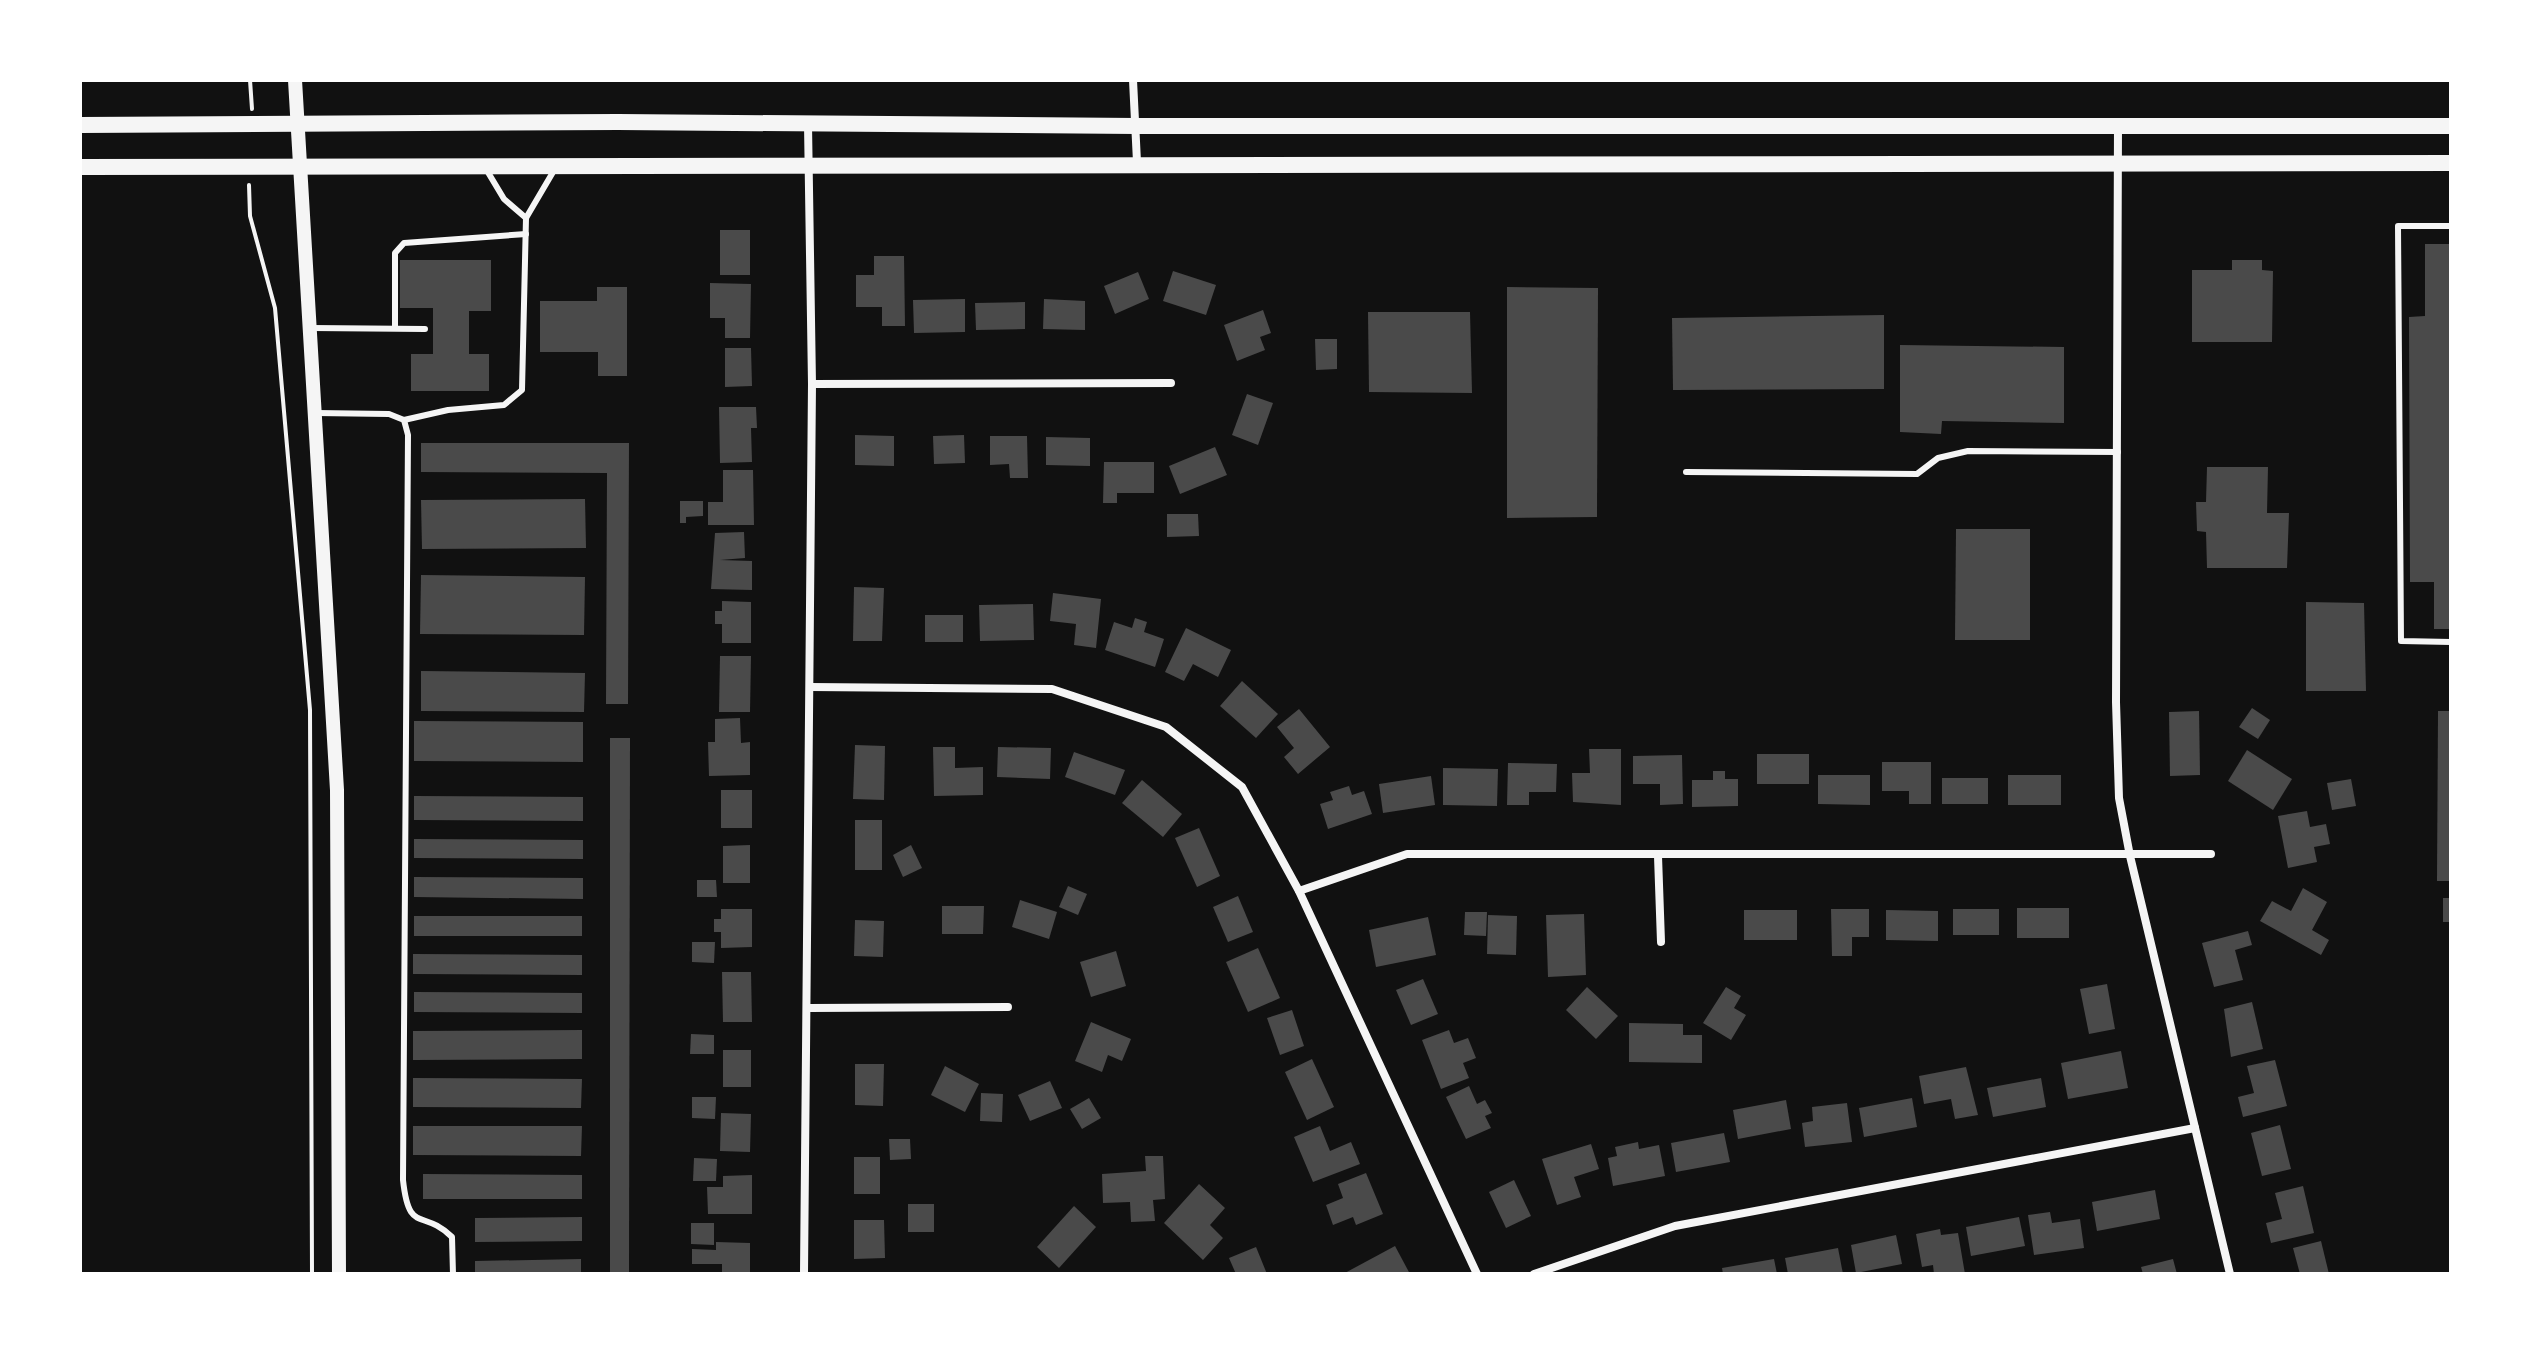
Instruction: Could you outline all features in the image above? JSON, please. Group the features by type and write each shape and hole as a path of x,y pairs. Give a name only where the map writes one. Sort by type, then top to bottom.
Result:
{"main road":[{"path":"80,125 2451,126"},
{"path":"80,167 809,166 1137,162 2451,163"}],"street":[{"path":"295,80 337,790 339,1274"},
{"path":"1133,80 1137,162"},
{"path":"804,1274 809,1008 812,384 808,124"},
{"path":"2118,125 2117,762 2130,856 2230,1274"},
{"path":"812,384 1171,383"},
{"path":"810,687 1052,689 1166,727 1242,787 1299,891 1477,1274"},
{"path":"1299,891 1407,854 2211,854"},
{"path":"1658,856 1661,942"},
{"path":"809,1008 1008,1007"},
{"path":"1534,1274 1675,1226 2195,1128"}],"lane":[{"path":"316,413 389,414 404,420 448,410 504,405 522,390 526,218 558,164"},
{"path":"483,165 504,199 526,218"},
{"path":"2451,226 2398,226 2398,242 2401,641 2451,642"},
{"path":"395,328 395,253 404,243 526,234"},
{"path":"312,328 425,329"},
{"path":"404,420 408,435 410,611 403,774 403,1180 406,1208 416,1220 441,1226 452,1237 453,1274"},
{"path":"1686,472 1917,474 1938,458 1968,451 2118,452"}],"path":[{"path":"250,80 252,106"},
{"path":"248,190 250,216 275,308 310,710 312,1274"}],"building":[{"path":"720,230 750,230 750,275 720,275"},
{"path":"2425,244 2451,244 2451,629 2434,629 2434,582 2410,582 2409,317 2425,316"},
{"path":"874,256 904,256 905,326 882,326 882,307 856,307 856,275 874,275"},
{"path":"400,260 491,260 491,311 469,311 469,354 489,354 489,391 411,391 411,354 433,354 433,308 400,308"},
{"path":"2232,260 2262,260 2262,270 2273,271 2272,342 2192,342 2192,270 2232,270"},
{"path":"1173,271 1216,285 1206,315 1163,301"},
{"path":"1138,272 1149,299 1115,314 1104,286"},
{"path":"710,283 751,284 750,338 725,338 725,318 710,318"},
{"path":"597,287 627,287 627,376 598,376 598,352 540,352 540,301 597,301"},
{"path":"1507,287 1598,288 1597,517 1507,518"},
{"path":"965,299 965,332 914,333 913,300"},
{"path":"1044,299 1085,301 1085,330 1043,329"},
{"path":"1025,302 1025,329 976,330 975,303"},
{"path":"1263,310 1271,333 1260,337 1265,350 1237,361 1224,325"},
{"path":"1368,312 1470,312 1472,393 1369,392"},
{"path":"1884,315 1884,389 1673,390 1672,318"},
{"path":"1315,339 1337,339 1337,369 1316,370"},
{"path":"1900,345 2064,347 2064,423 1942,421 1941,434 1900,432"},
{"path":"725,348 751,348 752,386 725,387"},
{"path":"1247,394 1273,403 1258,445 1232,435"},
{"path":"719,407 756,407 757,428 751,428 752,462 720,463"},
{"path":"855,435 894,436 894,466 855,465"},
{"path":"964,435 965,463 934,464 933,436"},
{"path":"990,436 1027,436 1028,478 1010,478 1009,464 990,465"},
{"path":"1046,437 1090,438 1090,466 1046,465"},
{"path":"421,443 629,443 628,704 606,704 607,473 421,472"},
{"path":"1215,447 1227,475 1180,494 1169,466"},
{"path":"1104,462 1154,462 1154,493 1117,493 1117,503 1103,503"},
{"path":"2207,467 2268,467 2267,513 2289,513 2287,568 2207,568 2206,532 2197,531 2196,502 2206,502"},
{"path":"723,470 753,470 754,525 708,525 708,502 723,502"},
{"path":"585,499 586,548 422,549 421,500"},
{"path":"680,501 703,501 703,516 686,517 686,523 680,523"},
{"path":"1167,514 1198,514 1199,536 1167,537"},
{"path":"1956,529 2030,529 2030,640 1955,640"},
{"path":"744,532 745,558 720,560 752,561 752,590 711,589 715,533"},
{"path":"421,575 585,577 584,635 420,634"},
{"path":"854,587 884,588 882,641 853,641"},
{"path":"1053,593 1101,599 1096,648 1074,645 1076,624 1050,621"},
{"path":"722,601 751,602 751,643 722,643 722,624 715,624 715,611 722,611"},
{"path":"2306,602 2364,603 2366,691 2306,691"},
{"path":"1033,604 1034,640 980,641 979,605"},
{"path":"925,615 963,615 963,642 925,642"},
{"path":"1135,618 1147,622 1144,632 1164,639 1155,667 1105,650 1114,622 1132,628"},
{"path":"1186,628 1231,650 1218,677 1193,664 1184,681 1165,672"},
{"path":"720,656 751,656 750,712 719,712"},
{"path":"421,671 585,673 584,712 421,711"},
{"path":"1242,681 1278,714 1256,738 1220,706"},
{"path":"2252,708 2270,720 2258,739 2239,727"},
{"path":"1299,709 1330,747 1298,774 1284,757 1294,748 1277,727"},
{"path":"2199,711 2200,775 2170,776 2169,712"},
{"path":"2438,711 2451,711 2451,881 2437,881"},
{"path":"740,718 741,743 750,742 750,775 709,776 708,742 715,742 715,719"},
{"path":"414,721 583,722 583,762 414,761"},
{"path":"610,738 630,738 629,1274 610,1274"},
{"path":"855,745 885,746 884,800 853,799"},
{"path":"933,747 955,747 955,768 983,767 983,795 934,796"},
{"path":"998,747 1051,748 1050,779 997,777"},
{"path":"1589,749 1621,749 1621,805 1573,802 1572,773 1590,773"},
{"path":"2247,750 2292,779 2273,810 2228,781"},
{"path":"1074,752 1125,770 1115,795 1065,777"},
{"path":"1757,754 1809,754 1809,784 1757,784"},
{"path":"1682,755 1683,804 1660,805 1660,784 1633,784 1633,756"},
{"path":"1882,762 1931,762 1931,804 1909,804 1909,791 1882,791"},
{"path":"1508,763 1557,764 1556,792 1529,792 1529,805 1507,805"},
{"path":"1443,768 1498,769 1497,806 1443,805"},
{"path":"1713,771 1725,771 1725,779 1738,779 1738,806 1692,807 1692,780 1713,780"},
{"path":"1818,775 1870,775 1870,805 1818,804"},
{"path":"2008,775 2061,775 2061,805 2008,805"},
{"path":"1431,776 1435,805 1383,813 1379,784"},
{"path":"1942,778 1988,778 1988,804 1942,804"},
{"path":"2351,779 2356,806 2332,810 2327,783"},
{"path":"1142,780 1182,814 1163,837 1122,803"},
{"path":"1349,786 1352,795 1364,791 1372,814 1328,829 1320,804 1333,800 1330,792"},
{"path":"721,790 752,790 752,828 721,828"},
{"path":"414,796 583,797 583,821 414,820"},
{"path":"2307,811 2310,827 2326,824 2330,844 2314,847 2317,862 2288,868 2278,816"},
{"path":"855,820 882,820 882,870 855,870"},
{"path":"1199,828 1220,876 1197,887 1175,838"},
{"path":"414,839 583,840 583,859 414,858"},
{"path":"750,845 750,883 723,883 723,846"},
{"path":"911,845 922,868 903,877 893,855"},
{"path":"414,877 583,878 583,899 414,897"},
{"path":"697,880 716,880 717,897 697,897"},
{"path":"1068,886 1087,894 1078,915 1059,907"},
{"path":"2303,888 2327,902 2312,930 2329,940 2321,955 2260,921 2272,901 2291,911"},
{"path":"1238,896 1253,932 1228,942 1213,907"},
{"path":"2443,898 2451,898 2451,922 2443,922"},
{"path":"1020,900 1057,912 1049,939 1012,927"},
{"path":"942,906 984,906 983,934 942,934"},
{"path":"2017,908 2069,908 2069,938 2017,938"},
{"path":"721,909 752,909 752,947 721,948 721,932 714,932 714,919 721,919"},
{"path":"1831,909 1869,909 1869,937 1852,937 1852,956 1832,956"},
{"path":"1953,909 1999,909 1999,935 1953,935"},
{"path":"1744,910 1797,910 1797,940 1744,940"},
{"path":"1886,910 1938,911 1938,941 1886,940"},
{"path":"1465,912 1487,912 1486,936 1464,935"},
{"path":"1584,914 1586,975 1548,977 1546,915"},
{"path":"1488,915 1517,916 1516,955 1487,954"},
{"path":"414,916 582,916 582,936 414,936"},
{"path":"1428,917 1436,955 1376,967 1369,930"},
{"path":"855,920 884,921 883,957 854,956"},
{"path":"2248,931 2252,945 2235,950 2243,980 2214,987 2202,943"},
{"path":"692,942 715,942 714,963 692,962"},
{"path":"1258,948 1280,998 1248,1012 1226,962"},
{"path":"1116,951 1126,986 1091,997 1080,962"},
{"path":"413,954 582,955 582,975 413,974"},
{"path":"722,972 751,972 752,1022 723,1022"},
{"path":"1423,979 1438,1014 1411,1025 1396,990"},
{"path":"2107,984 2115,1029 2089,1034 2080,989"},
{"path":"1587,987 1618,1016 1596,1039 1566,1010"},
{"path":"1726,987 1741,996 1734,1008 1746,1015 1731,1040 1703,1023"},
{"path":"414,992 582,993 582,1013 414,1012"},
{"path":"2252,1002 2263,1049 2231,1057 2224,1009"},
{"path":"1292,1010 1304,1046 1280,1055 1267,1018"},
{"path":"1091,1022 1131,1039 1122,1061 1108,1055 1102,1072 1075,1061"},
{"path":"1629,1023 1683,1024 1683,1035 1702,1035 1702,1063 1629,1062"},
{"path":"582,1030 582,1059 413,1060 413,1031"},
{"path":"1449,1030 1454,1043 1468,1038 1476,1058 1463,1063 1469,1078 1441,1089 1422,1040"},
{"path":"691,1034 714,1035 714,1054 690,1054"},
{"path":"723,1050 751,1050 751,1087 723,1087"},
{"path":"2121,1051 2128,1088 2068,1099 2061,1063"},
{"path":"1312,1059 1334,1107 1307,1120 1285,1072"},
{"path":"2275,1060 2287,1106 2243,1117 2238,1097 2254,1093 2247,1066"},
{"path":"855,1064 884,1064 883,1106 855,1105"},
{"path":"945,1066 979,1084 965,1112 931,1095"},
{"path":"1966,1067 1978,1115 1955,1119 1951,1099 1924,1104 1919,1076"},
{"path":"413,1078 582,1079 581,1108 413,1107"},
{"path":"2041,1078 2046,1107 1993,1117 1987,1088"},
{"path":"1050,1081 1062,1108 1030,1121 1018,1095"},
{"path":"1469,1086 1477,1104 1485,1100 1492,1113 1485,1116 1491,1128 1466,1139 1446,1097"},
{"path":"981,1093 1003,1094 1002,1122 980,1121"},
{"path":"692,1097 716,1097 715,1119 692,1118"},
{"path":"1089,1098 1101,1118 1082,1129 1070,1109"},
{"path":"1912,1098 1917,1127 1864,1137 1859,1108"},
{"path":"1786,1100 1791,1129 1738,1139 1733,1110"},
{"path":"1847,1103 1852,1142 1805,1147 1802,1123 1813,1121 1812,1107"},
{"path":"721,1113 751,1114 750,1152 720,1151"},
{"path":"2280,1125 2291,1169 2262,1176 2251,1133"},
{"path":"413,1126 582,1126 581,1156 413,1155"},
{"path":"1320,1126 1330,1151 1351,1142 1360,1164 1313,1182 1294,1137"},
{"path":"1724,1133 1730,1162 1676,1172 1671,1143"},
{"path":"889,1139 910,1139 911,1159 890,1160"},
{"path":"1638,1142 1639,1149 1659,1145 1665,1176 1613,1186 1608,1158 1617,1156 1615,1147"},
{"path":"1591,1144 1599,1169 1574,1177 1581,1197 1557,1205 1542,1159"},
{"path":"1145,1156 1163,1156 1165,1199 1153,1200 1155,1221 1131,1222 1130,1202 1103,1203 1102,1174 1146,1171"},
{"path":"854,1157 880,1157 880,1194 854,1194"},
{"path":"694,1158 717,1159 716,1181 693,1181"},
{"path":"1366,1173 1383,1214 1356,1225 1353,1217 1333,1225 1326,1205 1343,1198 1338,1184"},
{"path":"423,1174 582,1175 582,1199 423,1199"},
{"path":"752,1175 752,1214 708,1214 707,1187 723,1187 723,1176"},
{"path":"1514,1180 1531,1216 1506,1228 1489,1192"},
{"path":"1199,1184 1225,1208 1210,1225 1223,1238 1203,1260 1164,1223"},
{"path":"2303,1186 2314,1233 2271,1243 2266,1223 2282,1219 2275,1193"},
{"path":"2155,1190 2160,1219 2097,1231 2092,1202"},
{"path":"908,1204 934,1204 934,1232 908,1232"},
{"path":"1074,1206 1096,1227 1059,1268 1037,1247"},
{"path":"2050,1212 2052,1223 2080,1219 2084,1248 2034,1255 2028,1215"},
{"path":"582,1217 582,1241 475,1242 475,1218"},
{"path":"2019,1217 2025,1246 1971,1256 1966,1227"},
{"path":"854,1220 884,1220 885,1258 854,1259"},
{"path":"691,1223 714,1223 714,1245 691,1244"},
{"path":"1940,1229 1941,1235 1958,1233 1965,1274 1934,1274 1933,1265 1922,1267 1916,1234"},
{"path":"1896,1235 1902,1264 1856,1273 1851,1245"},
{"path":"2321,1241 2329,1274 2300,1274 2293,1248"},
{"path":"716,1242 750,1243 750,1274 722,1274 722,1264 692,1264 692,1249 716,1250"},
{"path":"1395,1246 1410,1274 1343,1274"},
{"path":"1256,1247 1267,1274 1236,1274 1229,1258"},
{"path":"1838,1248 1843,1274 1788,1274 1785,1258"},
{"path":"581,1259 581,1274 475,1274 475,1261"},
{"path":"1774,1259 1777,1274 1723,1274 1722,1268"},
{"path":"2173,1259 2177,1274 2143,1274 2141,1267"}]}
